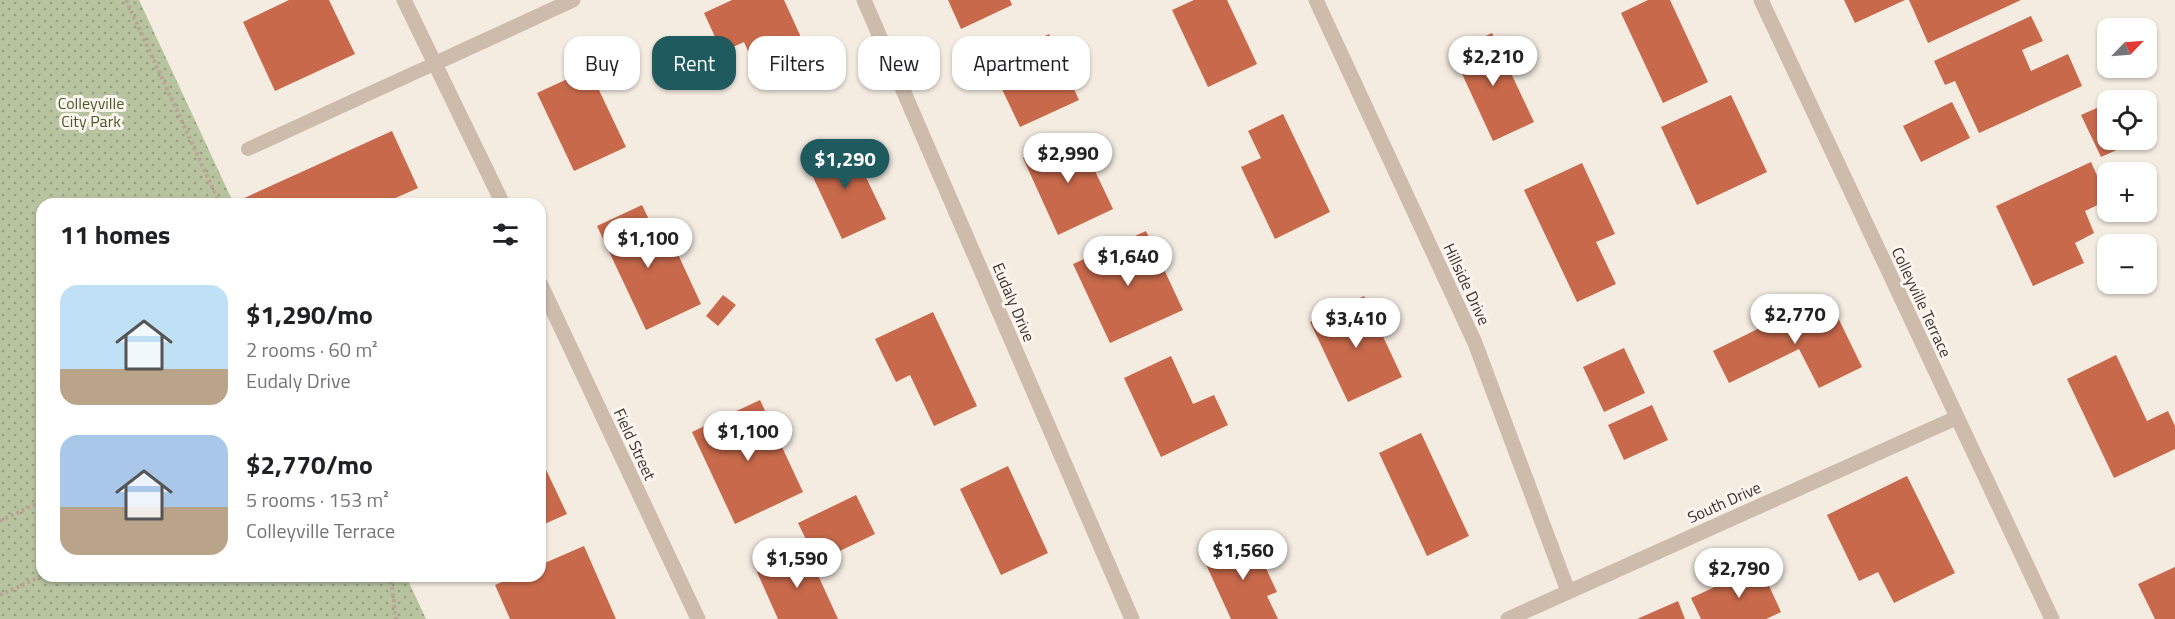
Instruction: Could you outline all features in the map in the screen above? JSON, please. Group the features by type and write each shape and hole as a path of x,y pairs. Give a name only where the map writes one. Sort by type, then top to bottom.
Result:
{"street":[{"path":"404,0 499,198"},
{"path":"436,63 573,0"},
{"name":"Eudaly Drive","path":"864,0 1132,619"},
{"name":"Hillside Drive","path":"1316,0 1475,343 1568,591"},
{"name":"Colleyville Terrace","path":"1761,0 2052,619"},
{"name":"Field Street","path":"546,297 698,619"},
{"name":"South Drive","path":"1508,619 1956,418"}],"lane":[{"path":"249,149 436,63"}],"path":[{"path":"126,0 217,198"},
{"path":"0,520 36,504"},
{"path":"0,595 36,579"},
{"path":"390,582 396,619"}],"green space":[{"name":"Colleyville City Park","path":"0,0 139,0 231,198 36,198 36,582 409,582 426,619 0,619"}],"building":[{"path":"289,0 329,0 355,54 275,91 243,22"},
{"path":"732,0 784,0 800,36 748,36 748,51 744,42 736,46 736,36 715,36 704,13"},
{"path":"948,0 1010,0 1012,5 961,29"},
{"path":"1194,0 1227,0 1257,64 1208,87 1172,10"},
{"path":"1648,0 1670,0 1708,82 1663,103 1621,13"},
{"path":"1844,0 1905,0 1855,23"},
{"path":"1909,0 2021,0 1928,43"},
{"path":"2031,16 2043,41 2022,50 2031,71 2068,54 2082,86 1979,133 1955,81 1945,85 1934,61"},
{"path":"1492,33 1534,122 1493,141 1452,52"},
{"path":"564,81 564,90 599,90 626,147 574,171 537,93"},
{"path":"1002,90 1074,90 1079,100 1020,127"},
{"path":"1731,95 1767,172 1697,205 1661,127"},
{"path":"1952,102 1970,138 1921,162 1903,126"},
{"path":"2097,108 2097,149 2081,115"},
{"path":"1283,114 1330,212 1275,239 1241,167 1261,158 1248,131"},
{"path":"392,131 418,188 396,198 244,198"},
{"path":"1077,133 1113,209 1058,235 1023,158"},
{"path":"848,140 886,219 842,239 805,160"},
{"path":"2098,150 2117,150 2101,157"},
{"path":"2091,162 2097,175 2097,205 2085,211 2094,233 2075,243 2084,263 2033,286 1996,206"},
{"path":"1582,163 1615,234 1596,242 1616,284 1577,302 1524,190"},
{"path":"642,205 666,255 676,250 701,304 646,330 597,226"},
{"path":"1146,231 1183,310 1110,343 1073,264"},
{"path":"723,295 736,305 718,326 706,316"},
{"path":"1827,295 1862,367 1819,388 1799,349 1729,383 1713,351"},
{"path":"1364,296 1402,377 1348,402 1310,322"},
{"path":"933,312 977,406 934,426 910,375 896,382 875,339"},
{"path":"1624,348 1645,393 1604,412 1583,367"},
{"path":"2116,355 2147,421 2168,411 2175,426 2175,449 2114,478 2067,379"},
{"path":"1171,356 1193,404 1214,395 1228,425 1161,457 1124,378"},
{"path":"760,400 803,492 735,524 692,432"},
{"path":"1652,405 1668,440 1624,460 1608,425"},
{"path":"1421,433 1469,536 1427,556 1379,453"},
{"path":"1008,466 1048,553 1001,575 960,489"},
{"path":"546,470 567,514 546,523"},
{"path":"1907,476 1955,573 1894,603 1878,572 1859,581 1827,515"},
{"path":"856,495 875,534 817,562 798,523"},
{"path":"1251,536 1277,592 1267,596 1278,619 1231,619 1203,558"},
{"path":"584,546 616,619 510,619 495,585 502,582 546,582 546,562"},
{"path":"806,549 838,619 778,619 757,572"},
{"path":"1760,566 1781,612 1766,619 1701,619 1691,598"},
{"path":"2175,567 2175,619 2155,619 2138,584"},
{"path":"1678,601 1685,619 1637,619"}]}
